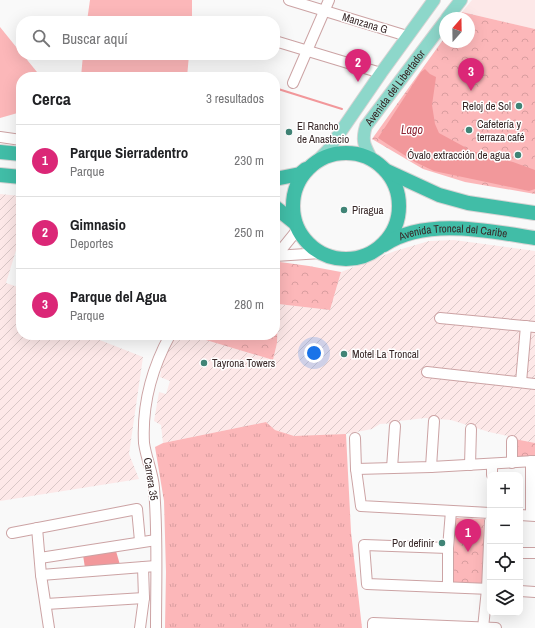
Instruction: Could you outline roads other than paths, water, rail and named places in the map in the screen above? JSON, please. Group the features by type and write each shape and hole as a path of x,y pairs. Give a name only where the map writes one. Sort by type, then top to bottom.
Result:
{"highway":[{"path":"0,152 16,154"},
{"path":"280,178 300,174 325,157 344,153 364,156 385,170 439,195 468,203 535,213"},
{"path":"296,226 292,209 294,194 302,175 312,165"},
{"path":"280,212 296,226 311,246 321,253 344,259 367,255 384,243 391,234 396,224 399,212 397,190 392,179 385,170"},
{"path":"0,175 16,177"},
{"name":"Avenida Troncal del Caribe","path":"375,250 404,235 429,230 454,228 482,230 535,238"}],"main road":[{"name":"Avenida del Libertador","path":"312,165 328,150 407,36 434,0"},
{"path":"452,12 461,0"},
{"name":"Avenida del Libertador","path":"372,160 365,146 363,136 366,126 439,29"}],"street":[{"name":"Manzana G","path":"289,0 407,36"},
{"path":"293,83 306,50 329,0"},
{"path":"280,42 381,73"},
{"path":"0,137 16,139"},
{"path":"280,250 296,226"},
{"path":"280,256 321,253"},
{"path":"440,318 531,327 521,382"},
{"name":"Carrera 35","path":"156,628 156,540 154,486 144,444 146,401 159,355 167,340"},
{"path":"427,372 535,384"},
{"path":"431,467 434,421"},
{"path":"392,468 395,426"},
{"path":"470,465 471,429"},
{"path":"355,438 356,469 361,506 487,513"},
{"path":"512,441 512,463"},
{"path":"356,469 431,467 533,461 533,515"},
{"path":"492,464 492,472"},
{"path":"12,533 137,509 140,541"},
{"path":"448,587 448,548 451,511"},
{"path":"37,528 41,575 49,628"},
{"path":"40,558 140,541 156,540"},
{"path":"448,548 364,545 367,584 487,589"},
{"path":"523,553 535,553"},
{"path":"41,575 156,566"},
{"path":"137,628 144,598 143,567"},
{"path":"523,591 535,592"},
{"path":"483,628 487,597"},
{"path":"46,604 144,598"},
{"path":"373,628 373,623 496,628"}],"water":[{"name":"Lago","path":"425,69 436,77 432,105 435,124 439,133 472,151 513,162 535,170 535,189 529,191 434,171 415,162 378,138 421,72"},
{"path":"116,551 120,565 85,568 83,555"}],"waterway":[{"path":"280,90 342,109"}],"place":[{"name":"Gimnasio","path":"358,82"},
{"name":"Parque del Agua","path":"471,91"},
{"name":"Reloj de Sol","path":"519,106"},
{"name":"Cafetería y terraza café","path":"469,130"},
{"name":"El Rancho de Anastacio","path":"289,132"},
{"name":"Óvalo extracción de agua","path":"518,155"},
{"name":"Piragua","path":"344,210"},
{"name":"Motel La Troncal","path":"344,354"},
{"name":"Tayrona Towers","path":"204,363"},
{"name":"Por definir","path":"442,543"},
{"name":"Parque Sierradentro","path":"468,552"}]}
